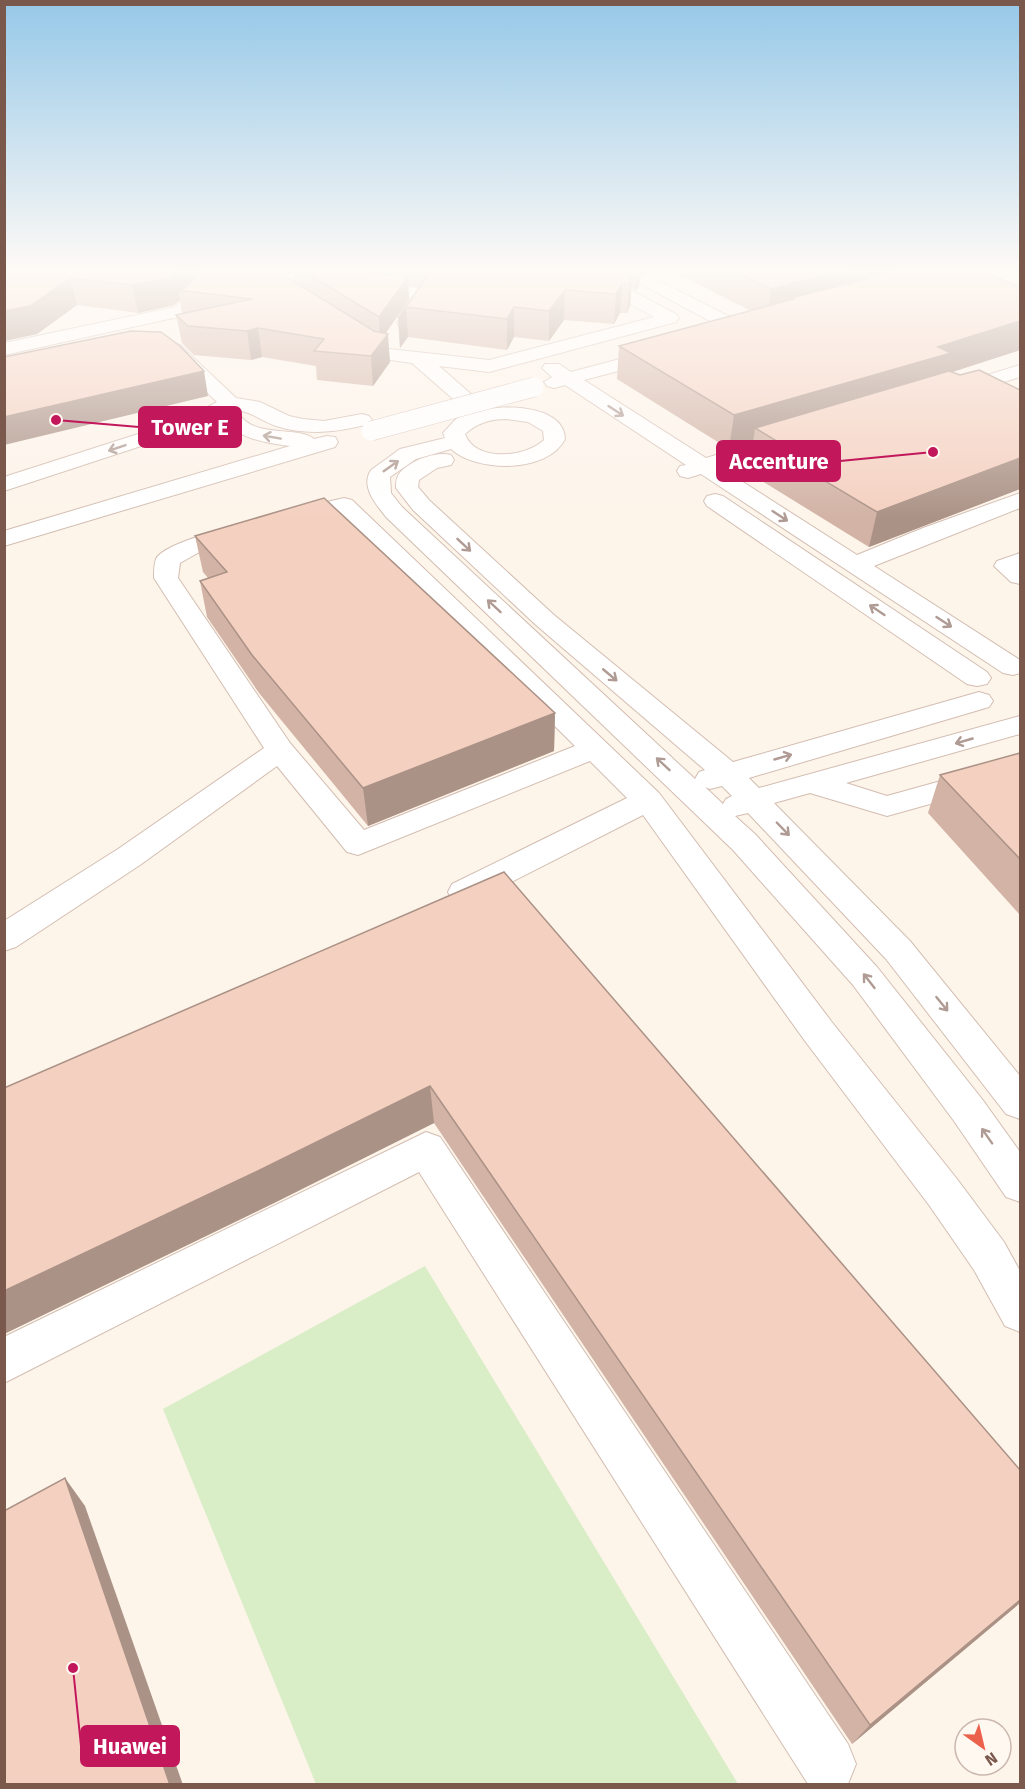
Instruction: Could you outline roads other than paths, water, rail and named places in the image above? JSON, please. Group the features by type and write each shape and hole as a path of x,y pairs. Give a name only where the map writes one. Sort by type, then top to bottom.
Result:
{"street":[{"path":"177,351 230,403"},
{"path":"380,351 418,359 489,366 544,351"},
{"path":"4,539 327,442 358,428 643,351"},
{"path":"418,359 483,415"},
{"path":"991,403 972,393 937,401 1020,371"},
{"path":"541,378 698,476 855,565 1016,668"},
{"path":"4,484 192,423 230,403 253,406 283,421 303,425 358,428"},
{"path":"230,403 226,412 232,421 258,435 289,440 327,442"},
{"path":"463,448 454,434 459,426 469,419 483,415 516,413 532,416 545,422 553,429 555,436 553,443 546,450 518,459 485,458 463,448 408,454 379,475 380,494 394,512 532,624 727,773 898,950 1020,1103"},
{"path":"698,476 816,439"},
{"path":"698,476 978,689 1001,715 1020,723"},
{"path":"855,565 1020,500"},
{"path":"593,749 358,844 280,750 166,578 168,560 195,545 314,511 344,505 648,800 818,1031 943,1192 989,1256 1020,1311"},
{"path":"1020,560 1006,566 1020,577"},
{"path":"532,624 717,815 865,976 968,1110 1020,1184"},
{"path":"688,787 978,689 991,669 1016,668"},
{"path":"717,815 754,799 1020,723"},
{"path":"4,938 129,857 280,750"},
{"path":"813,784 887,806 1020,769"},
{"path":"436,904 511,870 648,800"},
{"path":"4,1360 426,1149 828,1764"}],"place":[{"name":"Tower E","path":"56,420"},
{"name":"Accenture","path":"933,452"},
{"name":"Huawei","path":"73,1668"}]}
